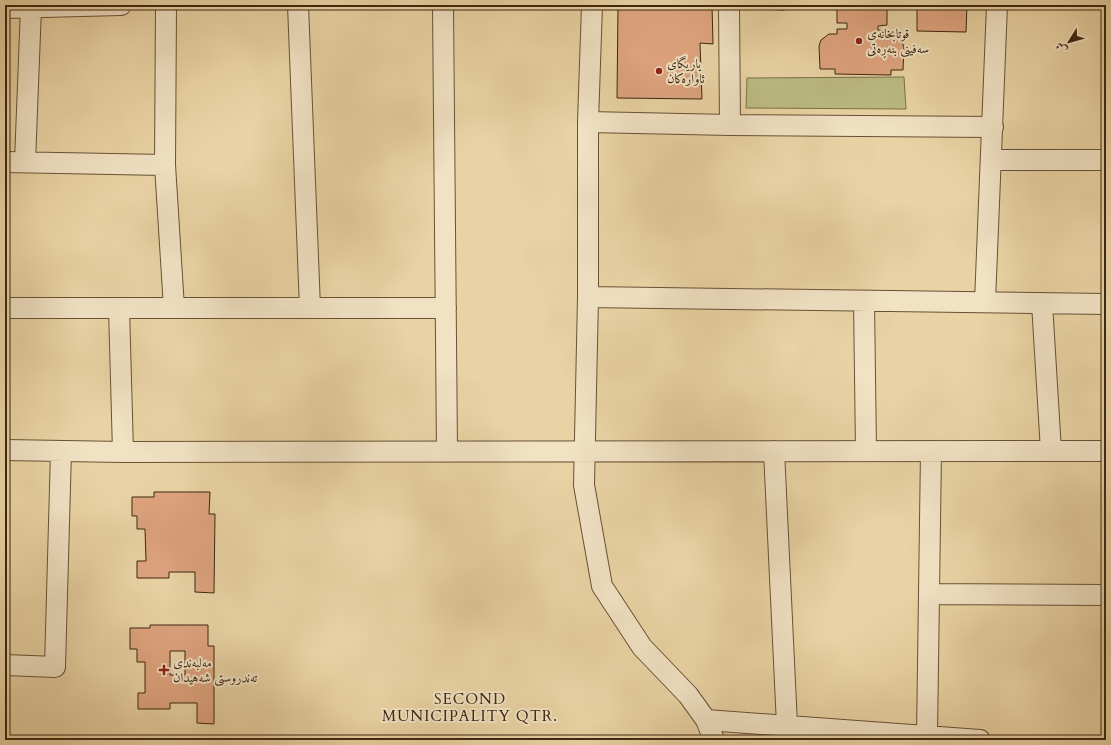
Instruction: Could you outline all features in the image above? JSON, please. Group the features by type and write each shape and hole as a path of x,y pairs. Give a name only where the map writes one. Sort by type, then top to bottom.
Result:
{"street":[{"path":"5,8 121,5"},
{"path":"166,5 165,166 174,308"},
{"path":"298,5 310,308"},
{"path":"443,5 447,451"},
{"path":"592,5 588,122 588,297 584,485 602,586 642,647 688,695 706,720 714,740"},
{"path":"729,5 730,125"},
{"path":"985,302 997,5"},
{"path":"25,162 31,7"},
{"path":"588,122 730,125 993,127"},
{"path":"990,160 1106,160"},
{"path":"5,162 165,166"},
{"path":"588,297 1106,304"},
{"path":"864,301 866,451"},
{"path":"1042,303 1051,451"},
{"path":"5,308 446,308"},
{"path":"119,308 123,452"},
{"path":"5,450 123,452 1106,451"},
{"path":"5,665 55,666 61,451"},
{"path":"774,451 787,726"},
{"path":"927,736 931,451"},
{"path":"929,594 1106,595"},
{"path":"706,720 787,726 814,734 927,736 980,740"}],"green space":[{"path":"904,77 906,109 746,108 747,78"}],"building":[{"name":"یاریگای ئاوارەکان","path":"618,5 712,5 713,44 700,43 702,99 617,98"},
{"path":"760,5 795,5 784,10 760,9"},
{"path":"837,5 887,5 887,25 878,26 878,30 893,32 901,40 904,47 903,70 891,70 891,75 835,74 835,69 820,69 819,46 821,40 829,34 837,34 837,29 847,29 847,23 837,23"},
{"path":"917,5 967,5 966,32 917,31"},
{"path":"154,492 210,492 209,514 215,514 214,593 195,592 195,572 169,572 169,578 137,578 137,561 146,561 145,529 137,529 137,516 132,516 132,497 154,497"},
{"path":"150,625 208,625 208,646 214,646 214,724 197,723 197,703 170,703 170,709 138,709 138,693 145,693 145,662 137,662 137,649 130,649 130,628 150,628","holes":["170,651 185,651 185,675 170,675"]}],"place":[{"name":"قوتابخانەی سەفینی بنەڕەتی","path":"859,41"},
{"name":"یاریگای ئاوارەکان","path":"659,71"},
{"name":"مەلبەندی تەندروستی شەهیدان","path":"164,670"}],"district":[{"name":"SECOND MUNICIPALITY QTR.","path":"470,708"}]}
